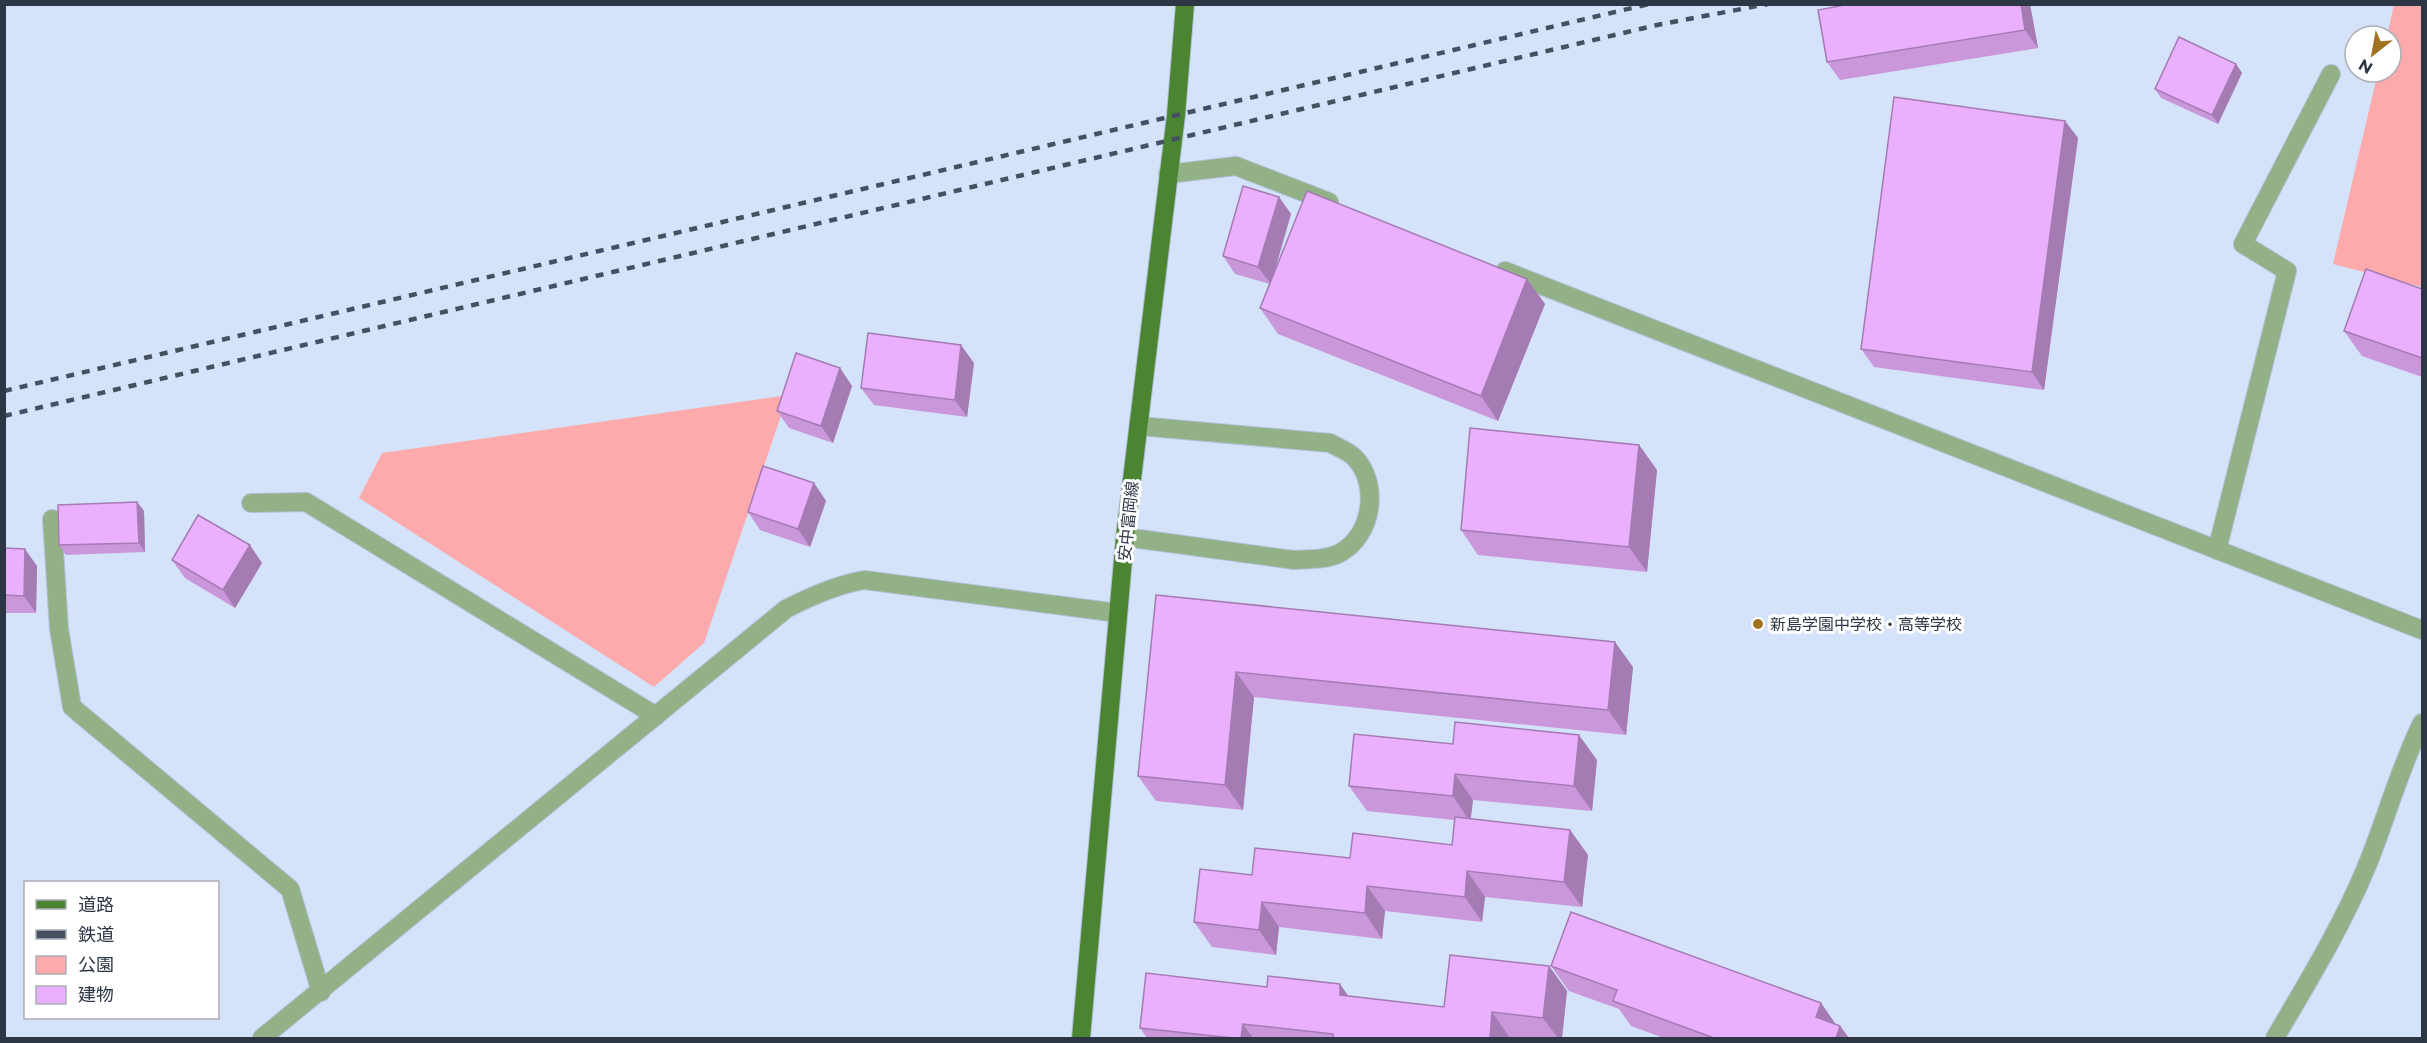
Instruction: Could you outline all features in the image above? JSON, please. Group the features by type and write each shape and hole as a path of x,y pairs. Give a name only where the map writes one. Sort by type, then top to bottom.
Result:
{"main road":[{"name":"安中富岡線","path":"1081,1038 1125,537 1168,174 1185,4"}],"street":[{"path":"2217,550 2287,271 2243,244 2331,74"},
{"path":"1168,174 1236,166 1347,210"},
{"path":"1492,266 2422,630"},
{"path":"1125,537 1294,560 1319,559 1339,554 1352,544 1363,526 1371,495 1367,475 1353,456 1330,443 1139,426"},
{"path":"252,503 306,502 656,716"},
{"path":"52,519 59,629 72,707 290,890 321,992"},
{"path":"262,1038 786,609 846,583 864,580 1118,613"},
{"path":"2275,1038 2342,920 2366,867 2386,810 2422,723"}],"green space":[{"path":"2394,5 2422,5 2422,287 2333,264 2375,84 2403,84 2403,24 2390,24"},
{"path":"788,395 704,643 654,687 359,498 382,453"}],"building":[{"path":"1850,4 2021,4 2025,30 1827,62 1818,10"},
{"path":"2179,37 2236,64 2212,115 2155,89"},
{"path":"1894,97 2065,121 2032,372 1861,349"},
{"path":"1243,186 1279,197 1258,267 1223,256"},
{"path":"1307,191 1527,279 1481,396 1260,308"},
{"path":"2366,269 2422,289 2422,358 2344,331"},
{"path":"868,333 961,345 955,400 861,388"},
{"path":"796,353 840,368 821,426 777,411"},
{"path":"1470,428 1639,445 1629,547 1461,530"},
{"path":"763,466 814,483 798,529 748,512"},
{"path":"137,502 139,543 59,545 58,505"},
{"path":"198,515 250,545 223,590 172,560"},
{"path":"4,548 25,549 24,596 4,595"},
{"path":"1156,595 1615,642 1608,710 1236,672 1225,785 1138,776"},
{"path":"1455,722 1579,735 1574,786 1455,774 1453,796 1349,786 1354,734 1453,744"},
{"path":"1455,817 1570,830 1564,882 1467,871 1465,897 1367,886 1365,913 1262,902 1259,930 1194,922 1200,869 1252,875 1255,848 1350,858 1353,833 1452,845"},
{"path":"1571,912 1821,1003 1816,1017 1840,1026 1836,1038 1714,1038 1613,1001 1617,990 1551,966"},
{"path":"1450,955 1549,966 1543,1018 1492,1012 1490,1038 1333,1038 1333,1034 1243,1024 1241,1038 1233,1038 1140,1028 1146,973 1267,987 1268,976 1340,984 1340,995 1444,1007"}],"railway":[{"path":"4,391 1649,4"},
{"path":"4,416 1657,25 1768,4"}],"place":[{"name":"新島学園中学校・高等学校","path":"1758,624"}]}
